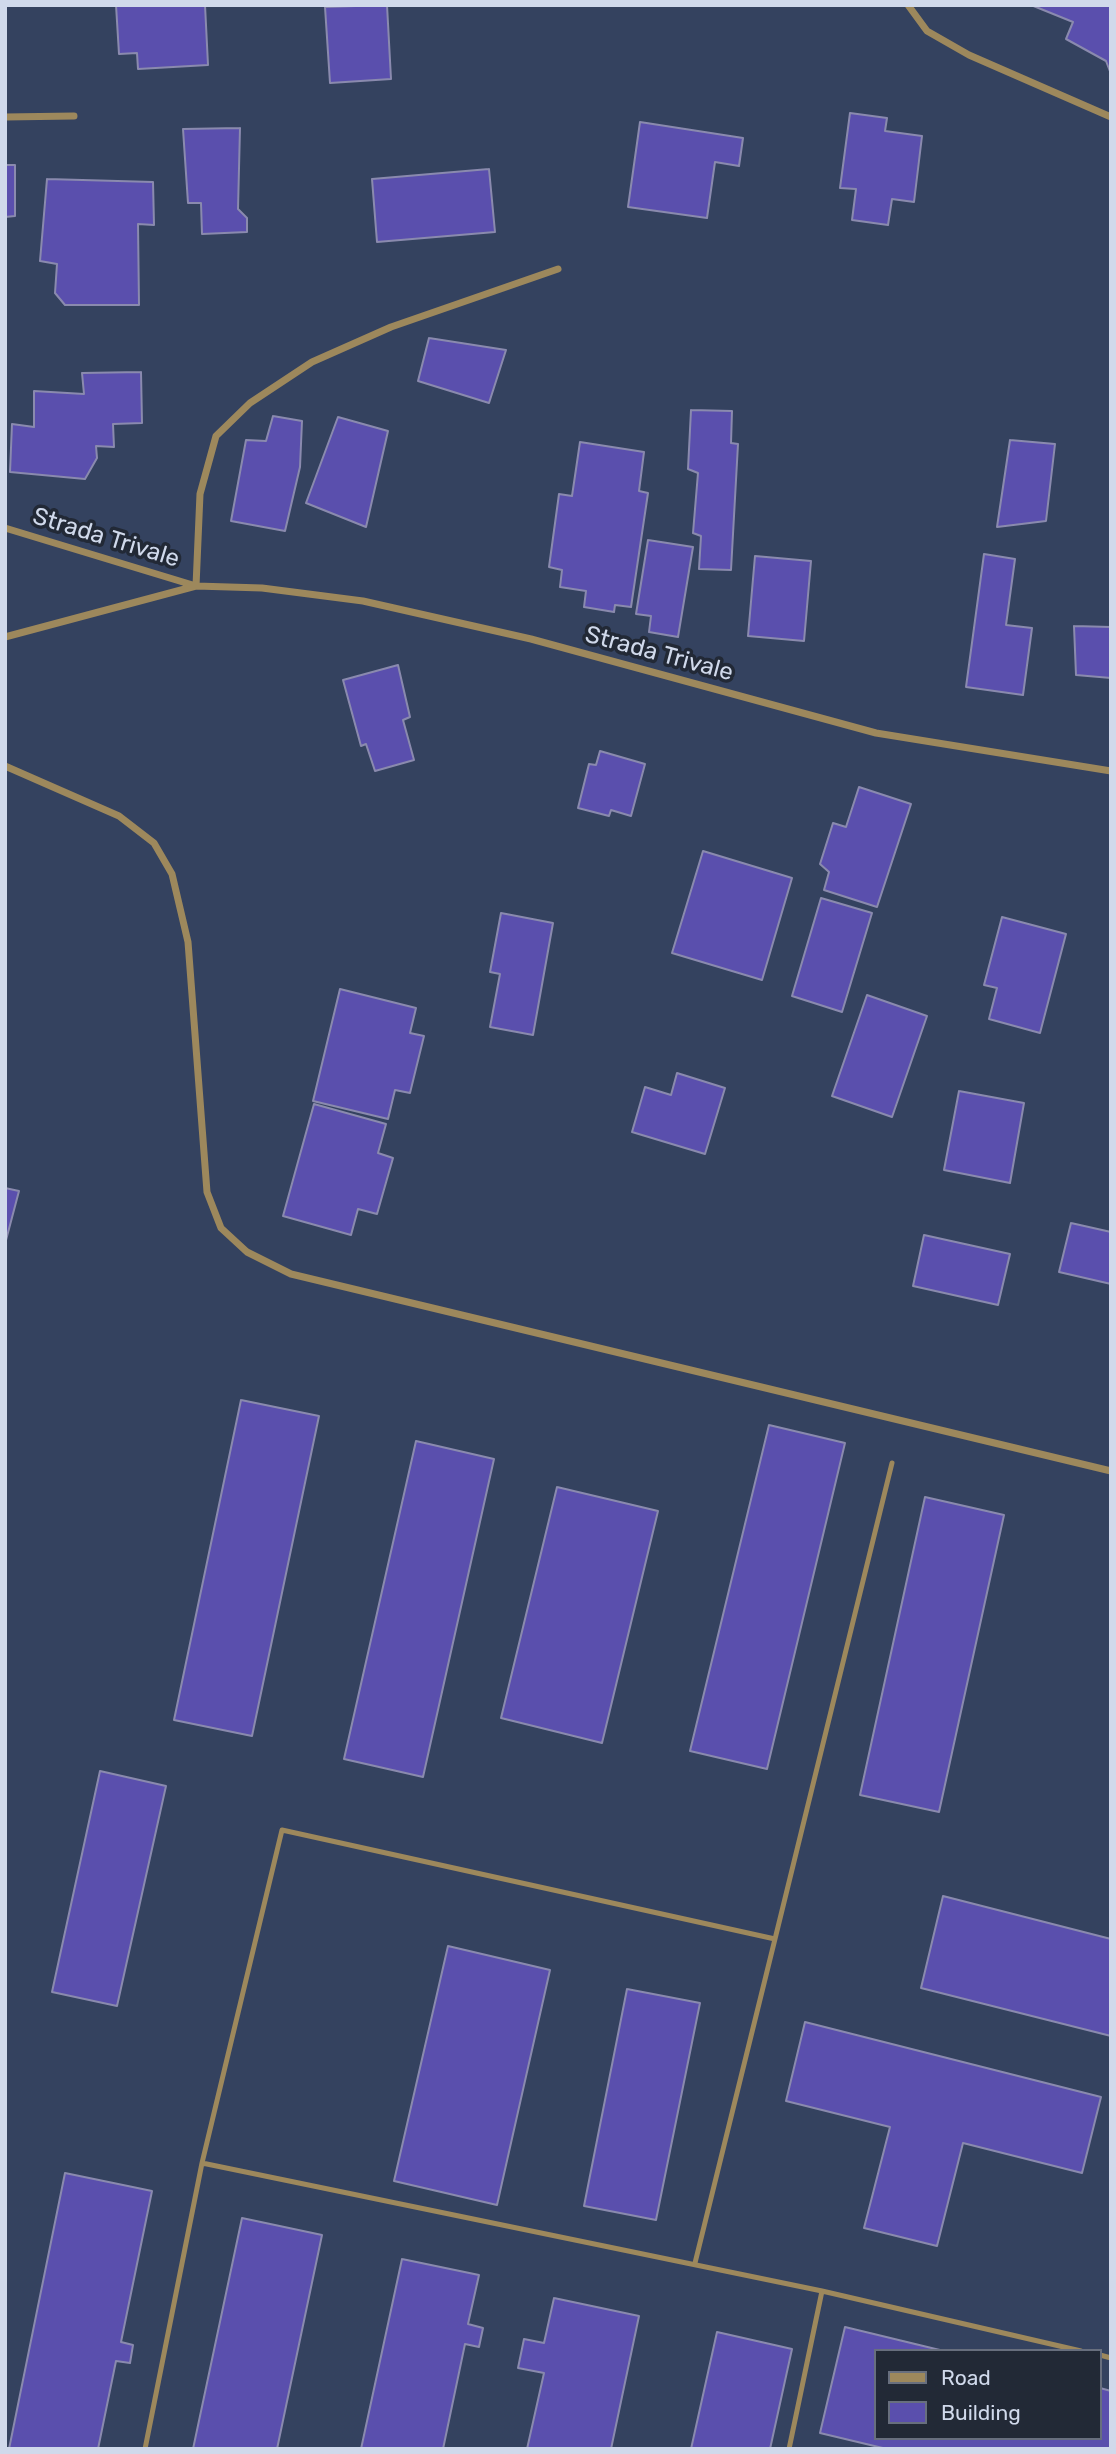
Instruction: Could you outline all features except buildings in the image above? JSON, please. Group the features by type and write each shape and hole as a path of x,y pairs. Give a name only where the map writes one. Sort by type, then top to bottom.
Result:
{"street":[{"path":"908,5 927,31 969,55 1111,117"},
{"path":"5,117 74,116"},
{"path":"196,586 200,494 216,436 250,403 312,362 391,327 558,269"},
{"name":"Strada Trivale","path":"5,528 196,586 262,588 363,601 531,639 876,733 1111,772"},
{"name":"Strada Trivale","path":"5,637 196,586"},
{"path":"5,766 119,816 154,843 172,874 188,942 207,1192 221,1228 247,1252 291,1274 1111,1471"}],"lane":[{"path":"695,2263 892,1463"},
{"path":"145,2449 202,2163 282,1830 775,1939"},
{"path":"202,2163 695,2263 1072,2349"},
{"path":"789,2449 822,2291"}]}
